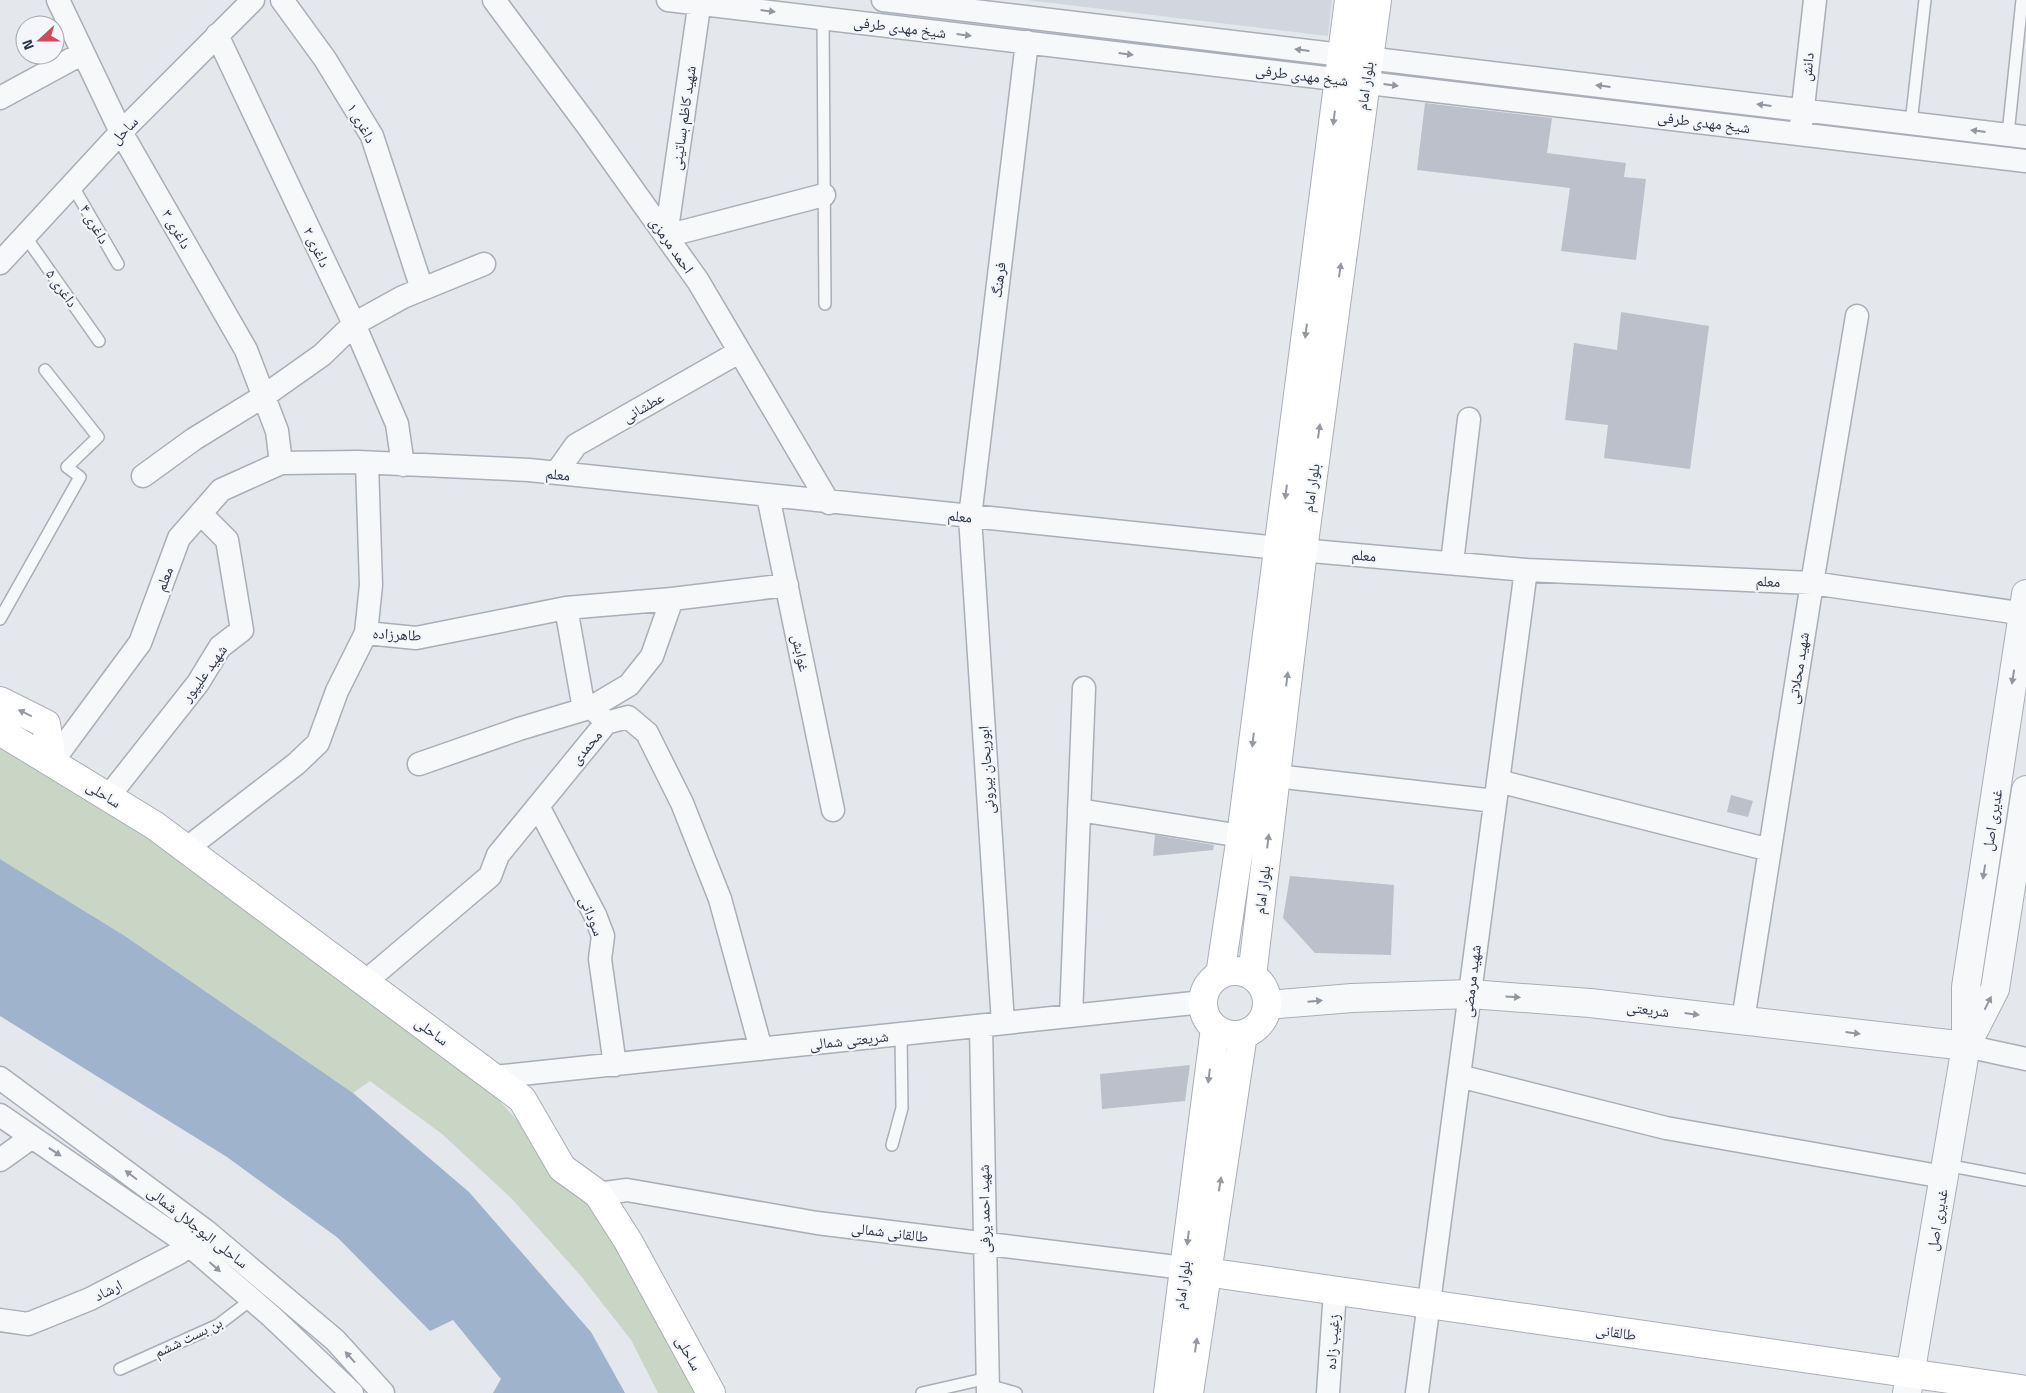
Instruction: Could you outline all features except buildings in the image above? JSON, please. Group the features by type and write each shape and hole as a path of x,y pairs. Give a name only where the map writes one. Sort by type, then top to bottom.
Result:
{"main road":[{"name":"بلوار امام","path":"1252,976 1276,776 1291,549 1340,67 1349,0"},
{"name":"بلوار امام","path":"1220,975 1241,836 1291,549 1368,70 1377,0"},
{"path":"0,701 46,724 52,762"},
{"name":"ساحلی","path":"0,731 154,825 522,1099 562,1168 598,1194 628,1241 711,1393"},
{"path":"1236,971 1252,976 1263,988 1267,1005 1260,1023 1243,1034 1234,1035 1215,1028 1209,1021 1203,1002 1208,986 1220,975 1236,971"},
{"name":"بلوار امام","path":"1189,1393 1195,1270 1215,1028"},
{"name":"بلوار امام","path":"1168,1393 1243,1034"},
{"name":"طالقانی","path":"1195,1270 1429,1305 1908,1383 2026,1390"}],"street":[{"name":"داغری ۳","path":"58,0 121,132 246,350 278,431 281,463"},
{"name":"ساحل","path":"0,263 121,132 253,0"},
{"name":"داغری ۱","path":"282,0 324,60 372,136 422,290"},
{"name":"احمد مرمزی","path":"494,0 698,281 829,503"},
{"name":"شیخ مهدی طرفی","path":"668,0 700,2 1027,42 1670,94 2017,135"},
{"name":"شیخ مهدی طرفی","path":"883,0 1340,67"},
{"name":"دانش","path":"1800,134 1815,0"},
{"name":"شهید کاظم بساتینی","path":"666,236 700,2"},
{"name":"داغری ۲","path":"217,35 354,324 397,424 403,464"},
{"name":"فرهنگ","path":"970,517 1027,42"},
{"path":"0,98 82,53"},
{"name":"شیخ مهدی طرفی","path":"1368,70 1667,118 2026,160"},
{"path":"1667,118 1670,94"},
{"path":"666,236 824,195"},
{"path":"143,476 194,439 264,396 322,355 354,324 403,297 484,264"},
{"name":"شهید محلاتی","path":"1743,1020 1812,583 1857,316"},
{"name":"عطشانی","path":"556,473 576,445 739,352"},
{"path":"1452,563 1469,419"},
{"name":"معلم","path":"52,762 140,642 179,538 221,490 281,463 403,464 556,473 829,503 1291,549 1526,570 1812,583 2025,607"},
{"name":"طاهرزاده","path":"367,463 371,585 366,633 416,638 566,608 672,599 787,585"},
{"name":"غوابش","path":"768,496 833,810"},
{"name":"شهید علیپور","path":"108,796 198,683 220,647 242,630 227,540 201,514"},
{"name":"ابوریحان بیرونی","path":"970,517 1003,1023"},
{"name":"شهید مرمضی","path":"1417,1393 1526,570"},
{"path":"419,764 594,713 629,685 652,656 672,599"},
{"name":"غدیری اصل","path":"1908,1383 1966,1046 1966,987 2025,607"},
{"path":"566,608 594,713"},
{"path":"186,849 296,764 318,743 336,691 366,633"},
{"path":"1072,1016 1084,688"},
{"name":"محمدی","path":"365,982 490,876 498,855 538,806 594,713 628,717 648,733 682,803 720,899 761,1049"},
{"path":"1276,776 1497,791 1770,850"},
{"name":"غدیری اصل","path":"1966,1046 1995,989 2026,790"},
{"name":"سودانی","path":"538,806 604,936 600,959 615,1065"},
{"path":"1079,810 1241,836"},
{"name":"شریعتی","path":"1267,1005 1352,998 1470,994 1590,1003 1966,1046 2026,1059"},
{"name":"شریعتی شمالی","path":"494,1077 1203,1002"},
{"name":"شهید احمد یرفی","path":"981,1026 988,1385"},
{"path":"1459,1076 1666,1128 1945,1171"},
{"name":"ساحلی البوجلال شمالی","path":"0,1078 206,1231 335,1340 383,1393"},
{"name":"ساحلی البوجلال شمالی","path":"0,1115 189,1245 252,1299 352,1393"},
{"path":"0,1160 32,1137"},
{"name":"طالقانی شمالی","path":"598,1194 627,1190 817,1223 1195,1270"},
{"name":"ارشاد","path":"0,1320 28,1324 90,1299 180,1254 206,1231"},
{"name":"زغیب زاده","path":"1328,1393 1335,1291"}],"lane":[{"path":"1911,123 1925,0"},
{"path":"2017,135 2022,0"},
{"path":"823,18 825,304"},
{"name":"داغری ۴","path":"72,185 118,264"},
{"name":"داغری ۵","path":"25,236 99,341"},
{"path":"0,620 80,477 67,467 98,437 45,370"},
{"path":"892,1145 902,1108 901,1034"},
{"path":"1945,1171 2026,1180"},
{"name":"بن بست ششم","path":"120,1369 218,1325 252,1299"},
{"path":"922,1393 988,1385 1016,1393"}],"shaded area":[{"path":"1026,0 1332,0 1328,36"}],"green space":[{"path":"0,744 136,827 254,918 481,1080 594,1207 701,1393 658,1393 631,1340 581,1276 511,1198 442,1134 370,1081 353,1093 125,936 0,859"}],"water":[{"path":"0,859 125,936 353,1093 469,1192 591,1332 625,1393 493,1393 501,1379 453,1320 430,1331 338,1238 227,1157 0,1016"}]}
